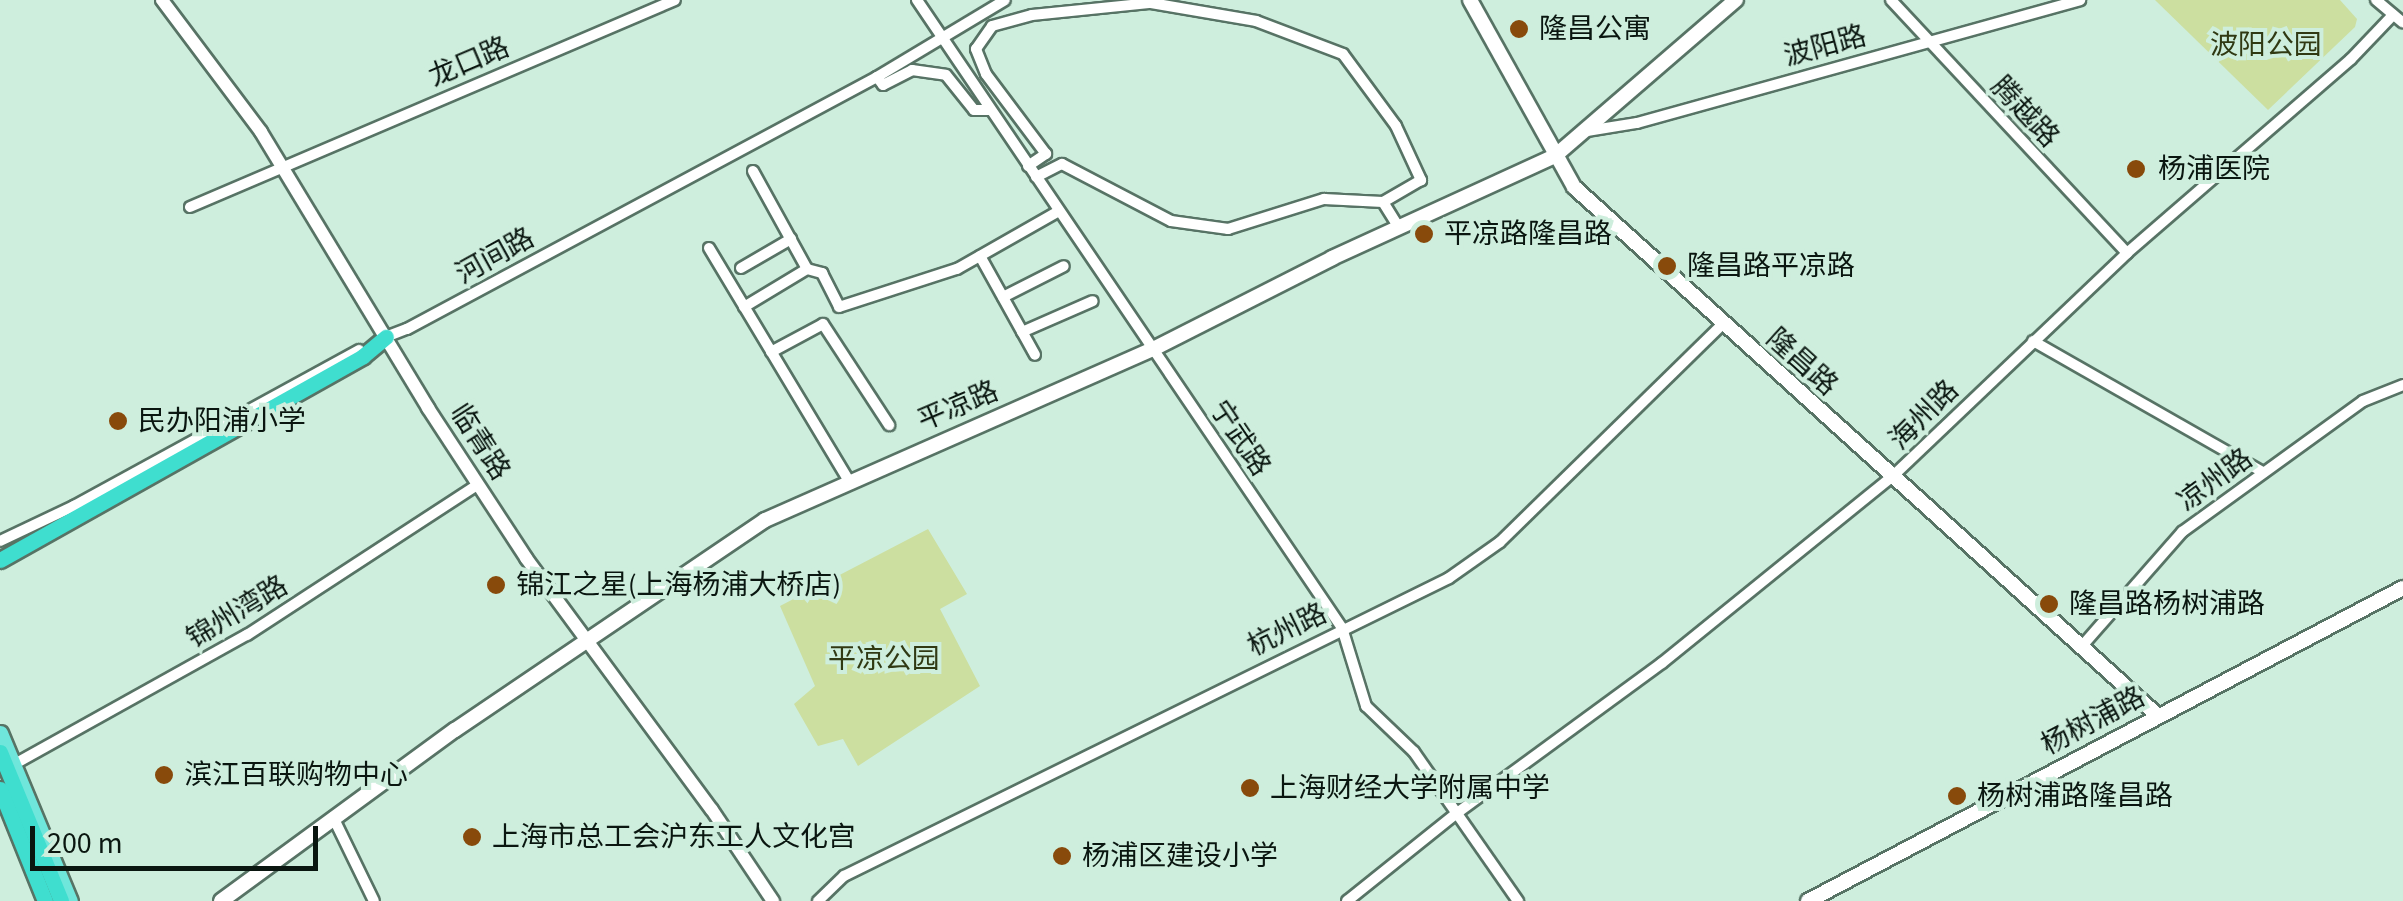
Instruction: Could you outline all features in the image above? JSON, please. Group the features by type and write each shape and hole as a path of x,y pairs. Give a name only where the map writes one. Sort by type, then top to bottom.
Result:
{"highway":[{"path":"0,560 364,356 386,336"},
{"path":"0,752 60,901"},
{"path":"0,790 41,901"}],"main road":[{"name":"隆昌路","path":"1470,0 1574,187 2156,716"},
{"name":"平凉路","path":"222,901 333,817 765,520 1153,349 1555,156 1736,0"},
{"name":"杨树浦路","path":"1808,901 1834,895 2156,716 2403,588"},
{"path":"0,733 70,901"},
{"path":"0,802 41,901"}],"street":[{"name":"临青路","path":"162,0 261,132 477,485 773,901"},
{"name":"龙口路","path":"190,208 676,0"},
{"name":"宁武路","path":"917,0 1342,628 1366,706 1414,752 1518,901"},
{"name":"河间路","path":"0,541 74,506 386,336 408,329 877,76 1005,0"},
{"name":"腾越路","path":"1892,0 2127,252"},
{"name":"波阳路","path":"1582,133 1637,122 2080,0"},
{"path":"2376,0 2403,23"},
{"path":"1028,166 1046,154 986,74 976,49 992,26 1032,15 1141,2 1256,21 1343,54 1396,126 1421,180 1383,202 1324,199 1228,229 1170,220 1062,164 1036,177"},
{"name":"海州路","path":"1347,901 1458,813 1636,682 1893,476 2127,252 2351,59 2393,15"},
{"path":"877,76 883,85 912,70 946,75 974,110 990,110"},
{"path":"753,170 807,269"},
{"path":"1383,202 1399,228"},
{"path":"744,306 807,269 822,273 838,307 957,269 1060,212"},
{"path":"741,268 791,240"},
{"path":"709,248 848,481"},
{"path":"980,256 1035,355"},
{"path":"1003,297 1064,266"},
{"path":"1022,332 1093,302"},
{"path":"771,352 823,324 889,425"},
{"name":"杭州路","path":"818,901 844,876 1449,578 1500,542 1723,324"},
{"path":"2033,342 2262,472"},
{"name":"凉州路","path":"2082,646 2182,532 2363,401 2403,385"},
{"name":"锦州湾路","path":"13,764 247,636 477,485"},
{"path":"333,817 374,901"}],"green space":[{"name":"波阳公园","path":"2155,0 2340,0 2357,19 2355,27 2268,110"},
{"name":"平凉公园","path":"928,529 967,594 940,609 980,686 858,766 843,739 818,746 794,704 815,686 780,606"}],"place":[{"name":"隆昌公寓","path":"1519,29"},
{"name":"杨浦医院","path":"2136,169"},
{"name":"平凉路隆昌路","path":"1424,234"},
{"name":"隆昌路平凉路","path":"1667,266"},
{"name":"民办阳浦小学","path":"118,421"},
{"name":"锦江之星(上海杨浦大桥店)","path":"496,585"},
{"name":"隆昌路杨树浦路","path":"2049,604"},
{"name":"滨江百联购物中心","path":"164,775"},
{"name":"上海财经大学附属中学","path":"1250,788"},
{"name":"杨树浦路隆昌路","path":"1957,796"},
{"name":"上海市总工会沪东工人文化宫","path":"472,837"},
{"name":"杨浦区建设小学","path":"1062,856"}]}
